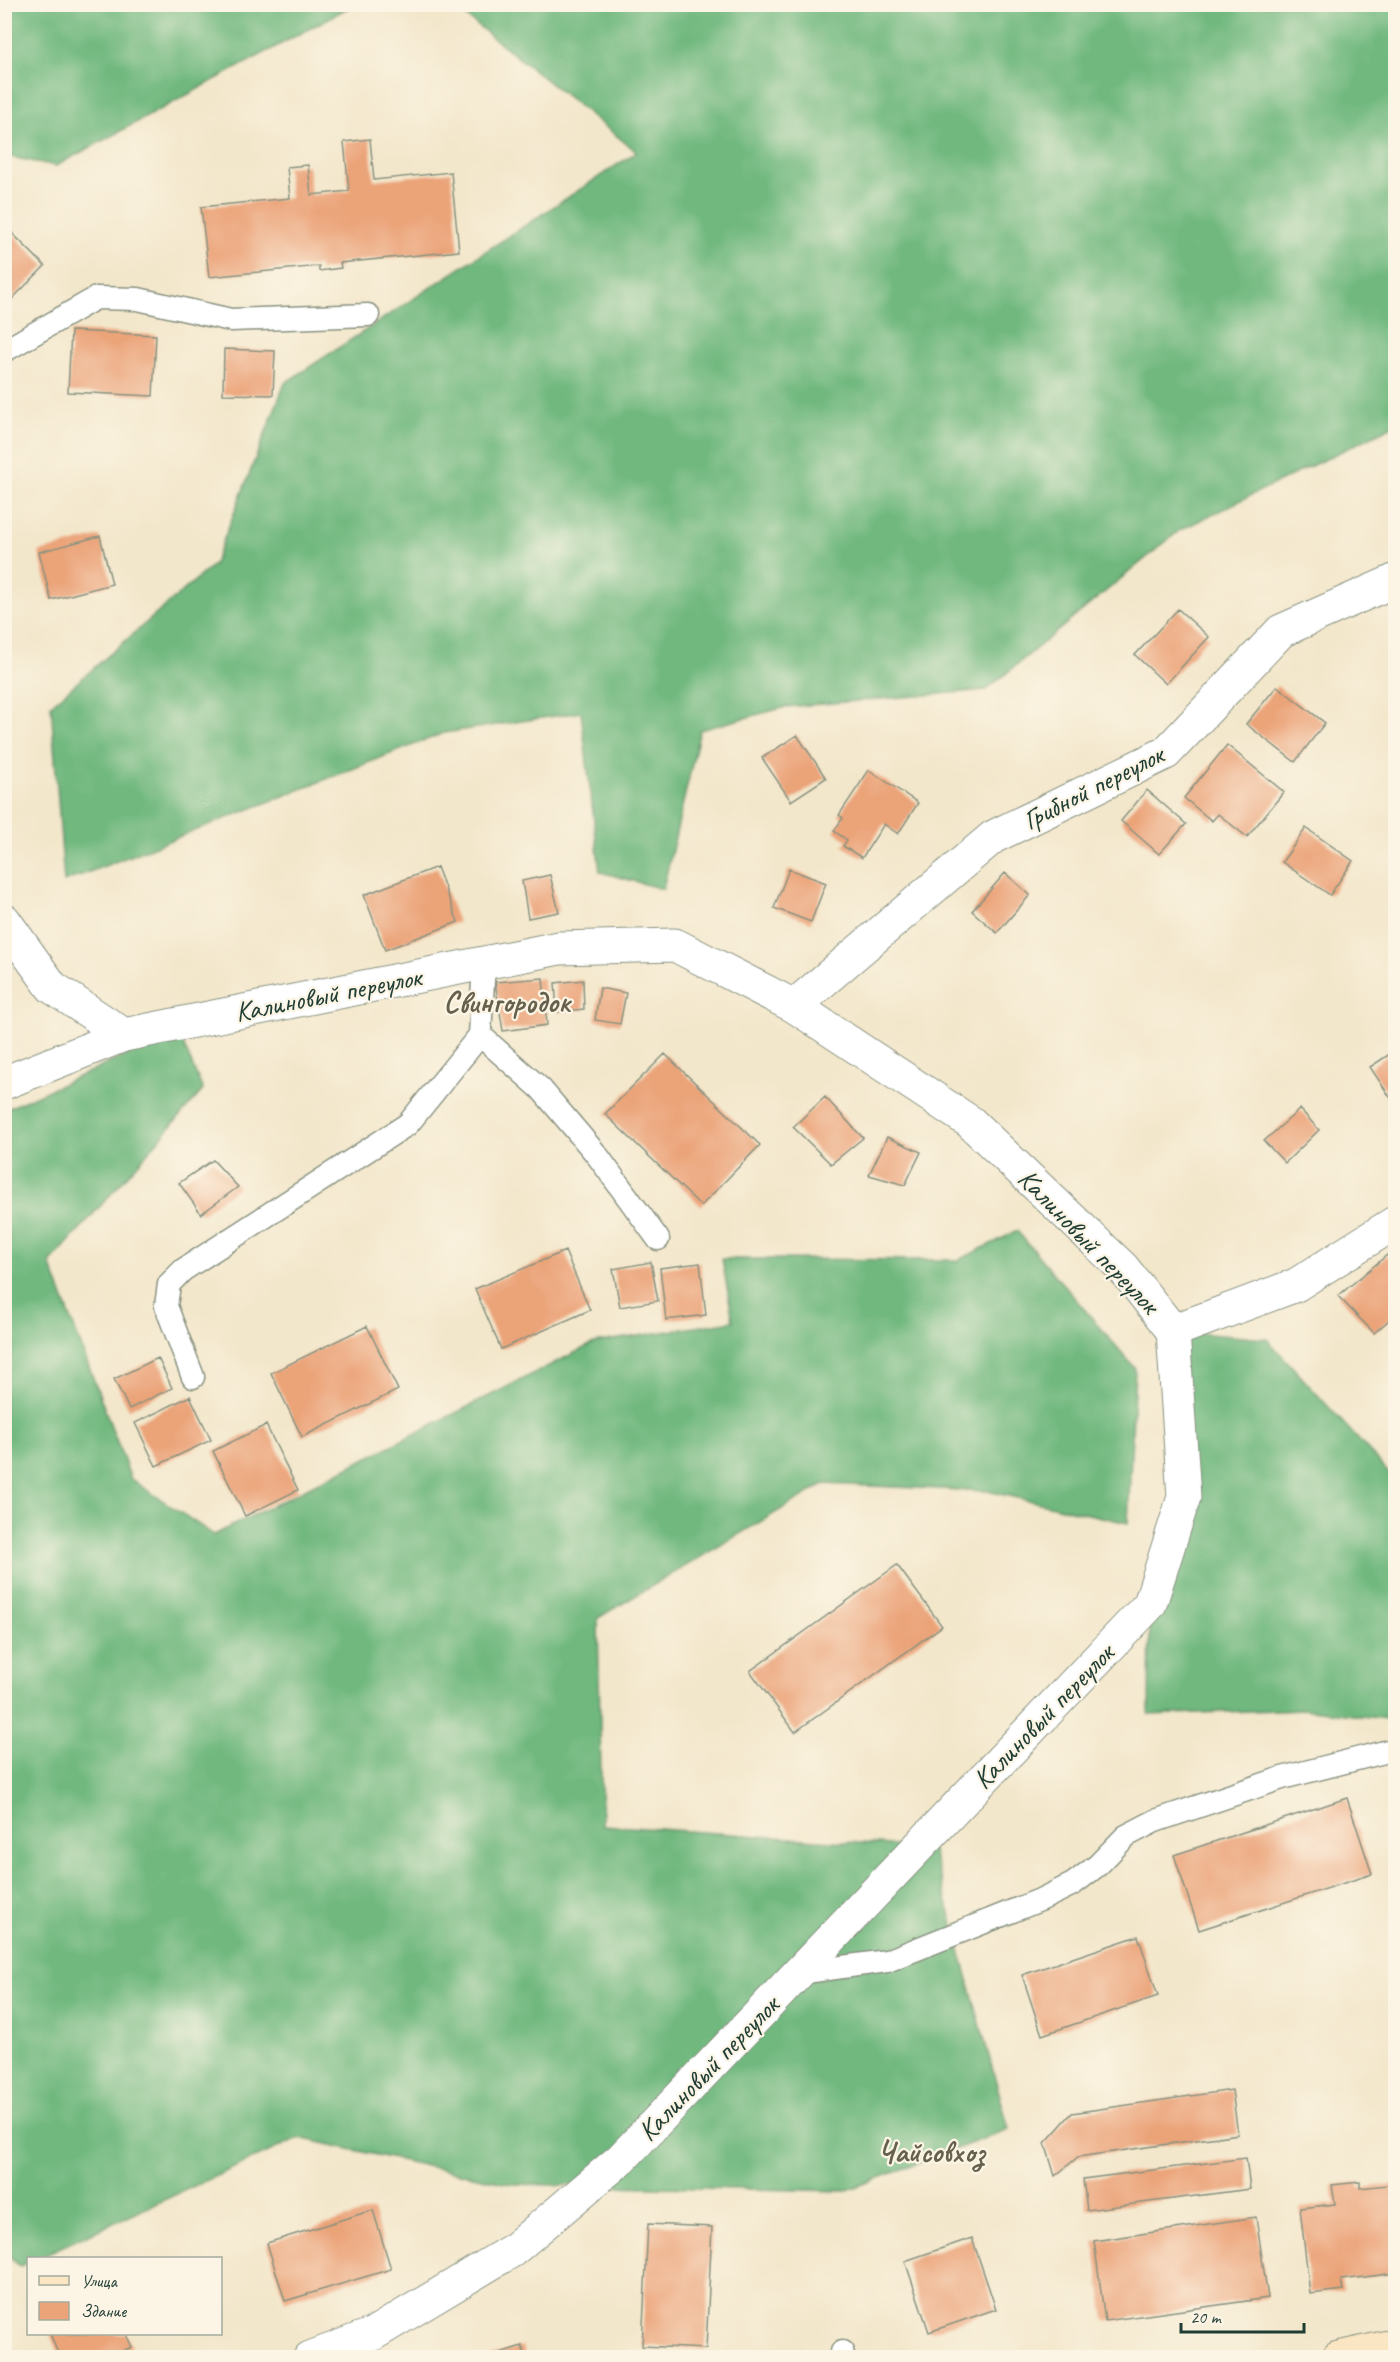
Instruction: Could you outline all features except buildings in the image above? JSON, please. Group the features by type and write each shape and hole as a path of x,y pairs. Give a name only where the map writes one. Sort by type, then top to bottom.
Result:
{"street":[{"name":"Грибной переулок","path":"794,1006 993,837 1166,753 1281,632 1395,580"},
{"path":"4,920 52,987 124,1035"},
{"name":"Калиновый переулок","path":"4,1083 124,1035 559,948 675,945 794,1006 970,1122 1123,1268 1173,1331 1184,1497 1150,1604 622,2158 513,2250 373,2334 310,2358"},
{"path":"1173,1331 1296,1285 1395,1222"},
{"path":"1338,2358 1395,2344"}],"lane":[{"path":"4,351 96,298 138,299 231,320 368,315"},
{"path":"193,1377 166,1306 169,1284 183,1270 408,1124 480,1035 484,963"},
{"path":"480,1035 541,1089 597,1155 658,1239"},
{"path":"798,1973 887,1961 1040,1900 1073,1884 1098,1865 1126,1836 1155,1821 1282,1778 1395,1749"}],"green space":[{"path":"4,5 353,5 56,166 5,156"},
{"path":"452,5 1395,5 1395,425 1180,530 986,690 786,707 700,730 663,889 600,872 581,712 444,733 64,882 51,705 214,564 285,383 637,152"},
{"path":"178,1032 203,1090 50,1263 131,1479 214,1535 594,1343 733,1321 722,1259 959,1260 1017,1231 1135,1368 1128,1523 987,1491 824,1484 598,1618 602,1825 932,1848 1009,2129 845,2191 509,2184 299,2138 39,2257 27,2257 27,2262 20,2266 5,2254 4,1110"},
{"path":"1173,1331 1267,1339 1395,1480 1395,1720 1303,1709 1149,1715 1150,1604 1184,1497"}],"district":[{"name":"Свингородок","path":"507,1002"},
{"name":"Чайсовхоз","path":"931,2152"}]}
